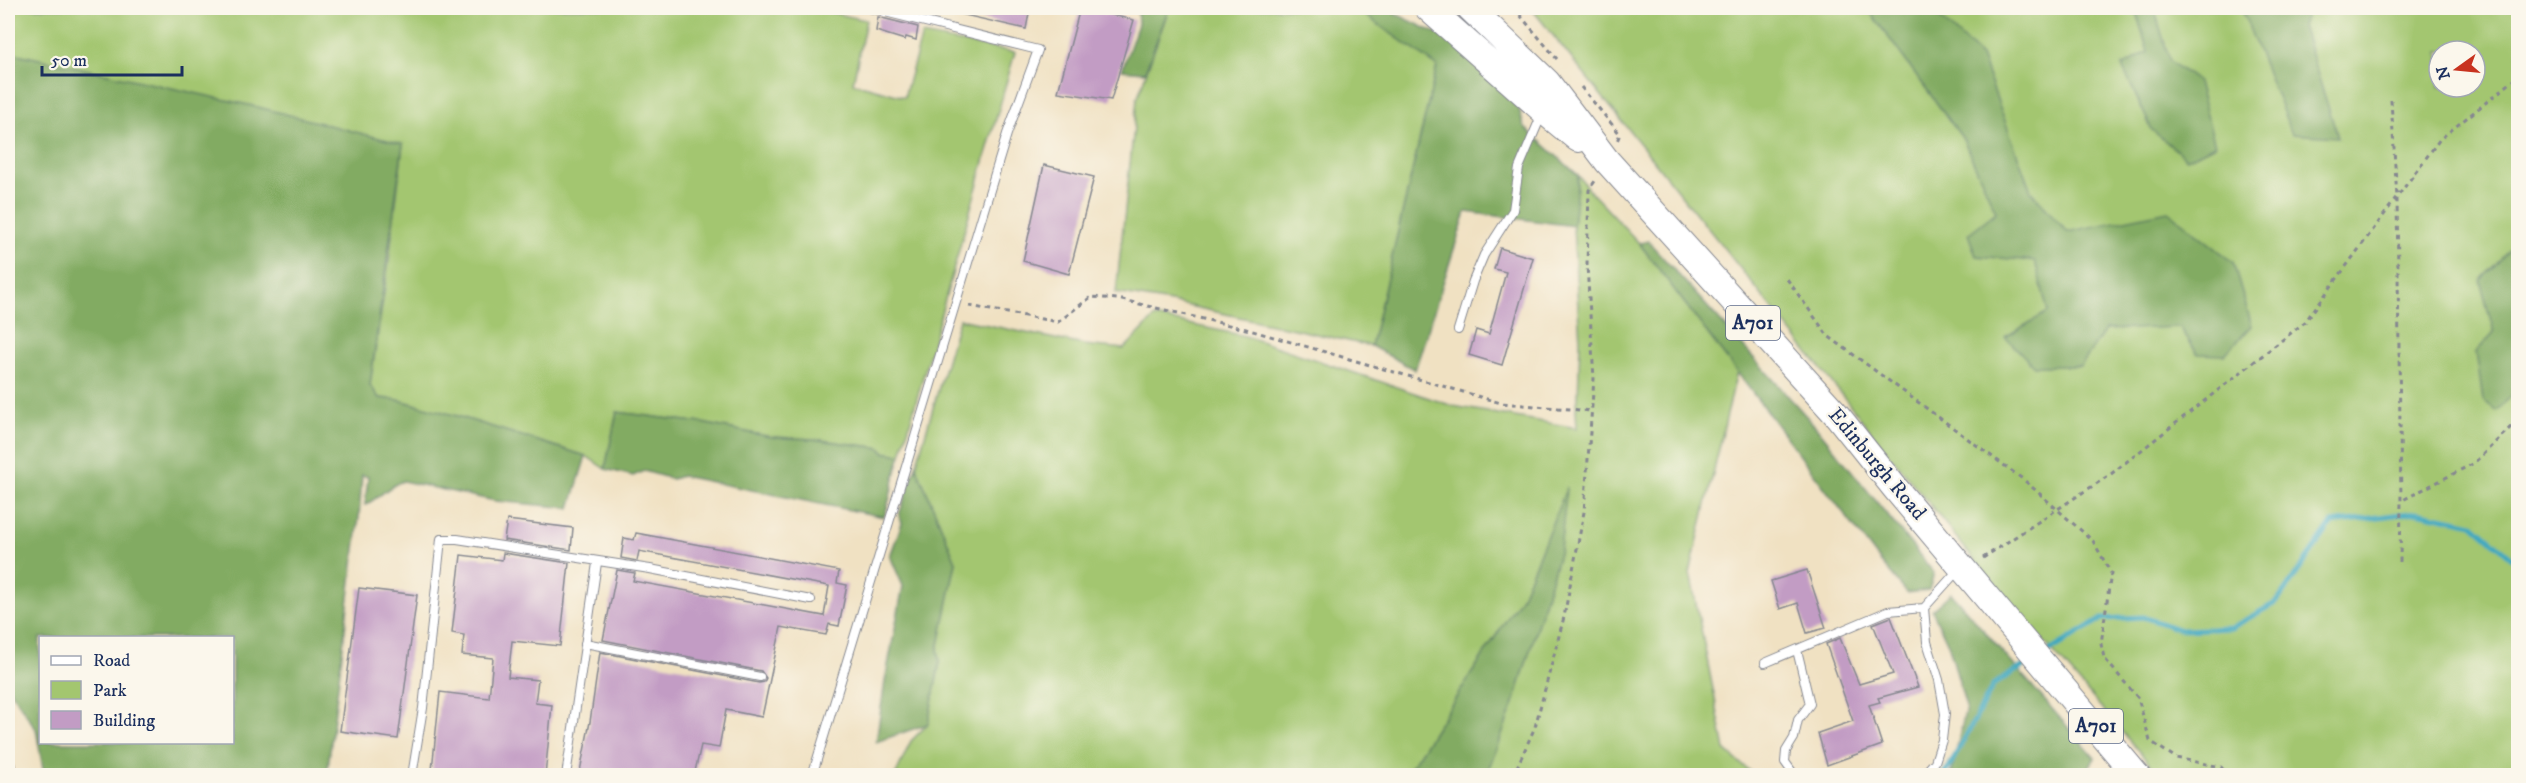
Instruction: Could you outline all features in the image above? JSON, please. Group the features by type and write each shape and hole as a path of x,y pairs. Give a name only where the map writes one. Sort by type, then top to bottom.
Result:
{"main road":[{"name":"A701","path":"1428,8 1544,111 1607,161"},
{"name":"A701","path":"1470,8 1547,82 1607,161"},
{"name":"Edinburgh Road","path":"1607,161 1836,414 1895,488 2137,776"}],"lane":[{"path":"812,776 1008,134 1038,50 869,8"},
{"path":"1458,330 1473,281 1484,255 1513,210 1519,168 1544,111"},
{"path":"412,776 423,708 441,539 457,539 597,563 650,569 811,600"},
{"path":"566,776 597,563"},
{"path":"1765,663 1888,611 1924,608 1964,568"},
{"path":"1922,776 1935,762 1942,740 1945,714 1939,680 1927,642 1924,608"},
{"path":"585,643 760,677"},
{"path":"1795,776 1785,762 1786,751 1794,738 1798,720 1810,704 1797,650"},
{"path":"8,754 13,776"}],"path":[{"path":"1964,568 2111,474 2305,322 2440,139 2518,76"},
{"path":"2391,100 2397,198 2400,562"},
{"path":"1513,776 1535,728 1564,617 1584,512 1594,379 1587,265 1589,190 1607,161"},
{"path":"1786,279 1828,336 2015,474 2058,508 2093,541 2111,573 2101,644 2104,658 2139,698 2150,741 2176,758 2221,767 2228,776"},
{"path":"956,304 1058,322 1092,297 1118,299 1246,329 1502,403 1592,411"},
{"path":"2401,501 2474,463 2518,420"}],"green space":[{"path":"8,8 825,8 824,11 866,20 853,83 904,97 922,35 1015,52 901,455 883,452 881,448 813,439 771,437 702,423 617,412 605,469 586,456 454,415 399,400 379,398 370,385 389,260 403,144 8,52"},
{"path":"1137,8 1169,8 1145,72 1122,70 1138,24"},
{"path":"1169,8 1355,8 1437,66 1371,346 1171,302 1116,293 1137,99"},
{"path":"1355,8 1391,8 1396,14 1446,38 1516,98 1524,127 1578,175 1573,226 1466,212 1415,370 1371,346 1437,66"},
{"path":"1531,8 2518,8 2518,775 2159,775 1976,562"},
{"path":"1867,8 1929,8 1981,56 2031,191 2067,232 2168,211 2233,262 2252,326 2224,355 2198,354 2180,327 2105,330 2081,366 2034,366 2005,337 2048,312 2035,261 1976,256 1968,234 1996,212 1963,139"},
{"path":"2135,8 2154,8 2170,61 2198,82 2215,145 2187,159 2152,130 2122,66 2148,52"},
{"path":"2241,8 2309,8 2302,26 2338,137 2292,134"},
{"path":"8,52 258,107 403,144 370,385 379,398 399,400 454,415 586,456 570,508 495,501 403,481 365,505 368,477 362,475 359,517 327,775 44,775 36,729 8,687"},
{"path":"1578,175 1589,190 1639,243 1737,372 1690,573 1725,750 1754,775 1486,775 1514,703 1560,550 1566,490 1523,594 1406,775 895,776 911,741 928,724 940,662 938,650 956,562 916,466 959,319 1084,345 1124,349 1155,317 1245,336 1453,406 1577,428 1580,341 1573,226"},
{"path":"2518,240 2518,389 2497,411 2483,400 2476,352 2494,332 2480,281"},
{"path":"1648,241 1817,428 1934,573 1929,590 1907,593 1880,561 1639,243"},
{"path":"617,412 702,423 771,437 813,439 881,448 883,452 901,455 884,517 682,476 672,479 644,471 633,476 605,469"},
{"path":"916,466 956,562 938,650 940,661 928,724 876,742 903,586 890,556 902,523 899,515"},
{"path":"1567,487 1560,550 1514,703 1486,775 1406,775 1523,594"},
{"path":"1951,593 2095,758 2084,775 1951,775 1966,707 1949,646 1932,610"}],"building":[{"path":"960,8 1030,8 1026,29 960,14"},
{"path":"1080,8 1134,20 1111,100 1058,92"},
{"path":"878,17 918,27 916,40 906,37 905,40 876,31"},
{"path":"1044,165 1094,177 1069,274 1023,261"},
{"path":"1500,248 1533,258 1502,365 1469,355 1476,330 1489,334 1506,272 1494,269"},
{"path":"507,520 573,528 571,550 504,540"},
{"path":"636,533 839,571 837,583 847,585 839,626 829,624 826,635 781,627 762,717 726,710 719,748 701,745 694,776 598,776 580,771 600,652 759,683 764,682 766,678 761,671 603,640 617,570 635,573 633,581 824,616 829,586 639,551 637,561 621,558 624,538 634,540"},
{"path":"503,553 569,563 560,646 512,641 508,677 538,680 535,703 552,705 545,776 479,776 432,770 440,692 489,698 493,658 462,655 464,635 452,633 461,555 502,560"},
{"path":"1807,570 1826,628 1807,633 1798,603 1780,609 1771,581"},
{"path":"359,588 417,595 398,739 340,731"},
{"path":"1891,617 1918,687 1878,698 1880,702 1869,705 1882,745 1827,765 1818,733 1853,721 1826,644 1840,638 1859,684 1893,674 1873,624"}],"waterway":[{"path":"2043,655 2102,619 2143,617 2181,630 2231,628 2277,602 2332,523 2417,512 2473,524 2518,563"},
{"path":"1941,776 1947,771 1994,684 2032,661"}]}
